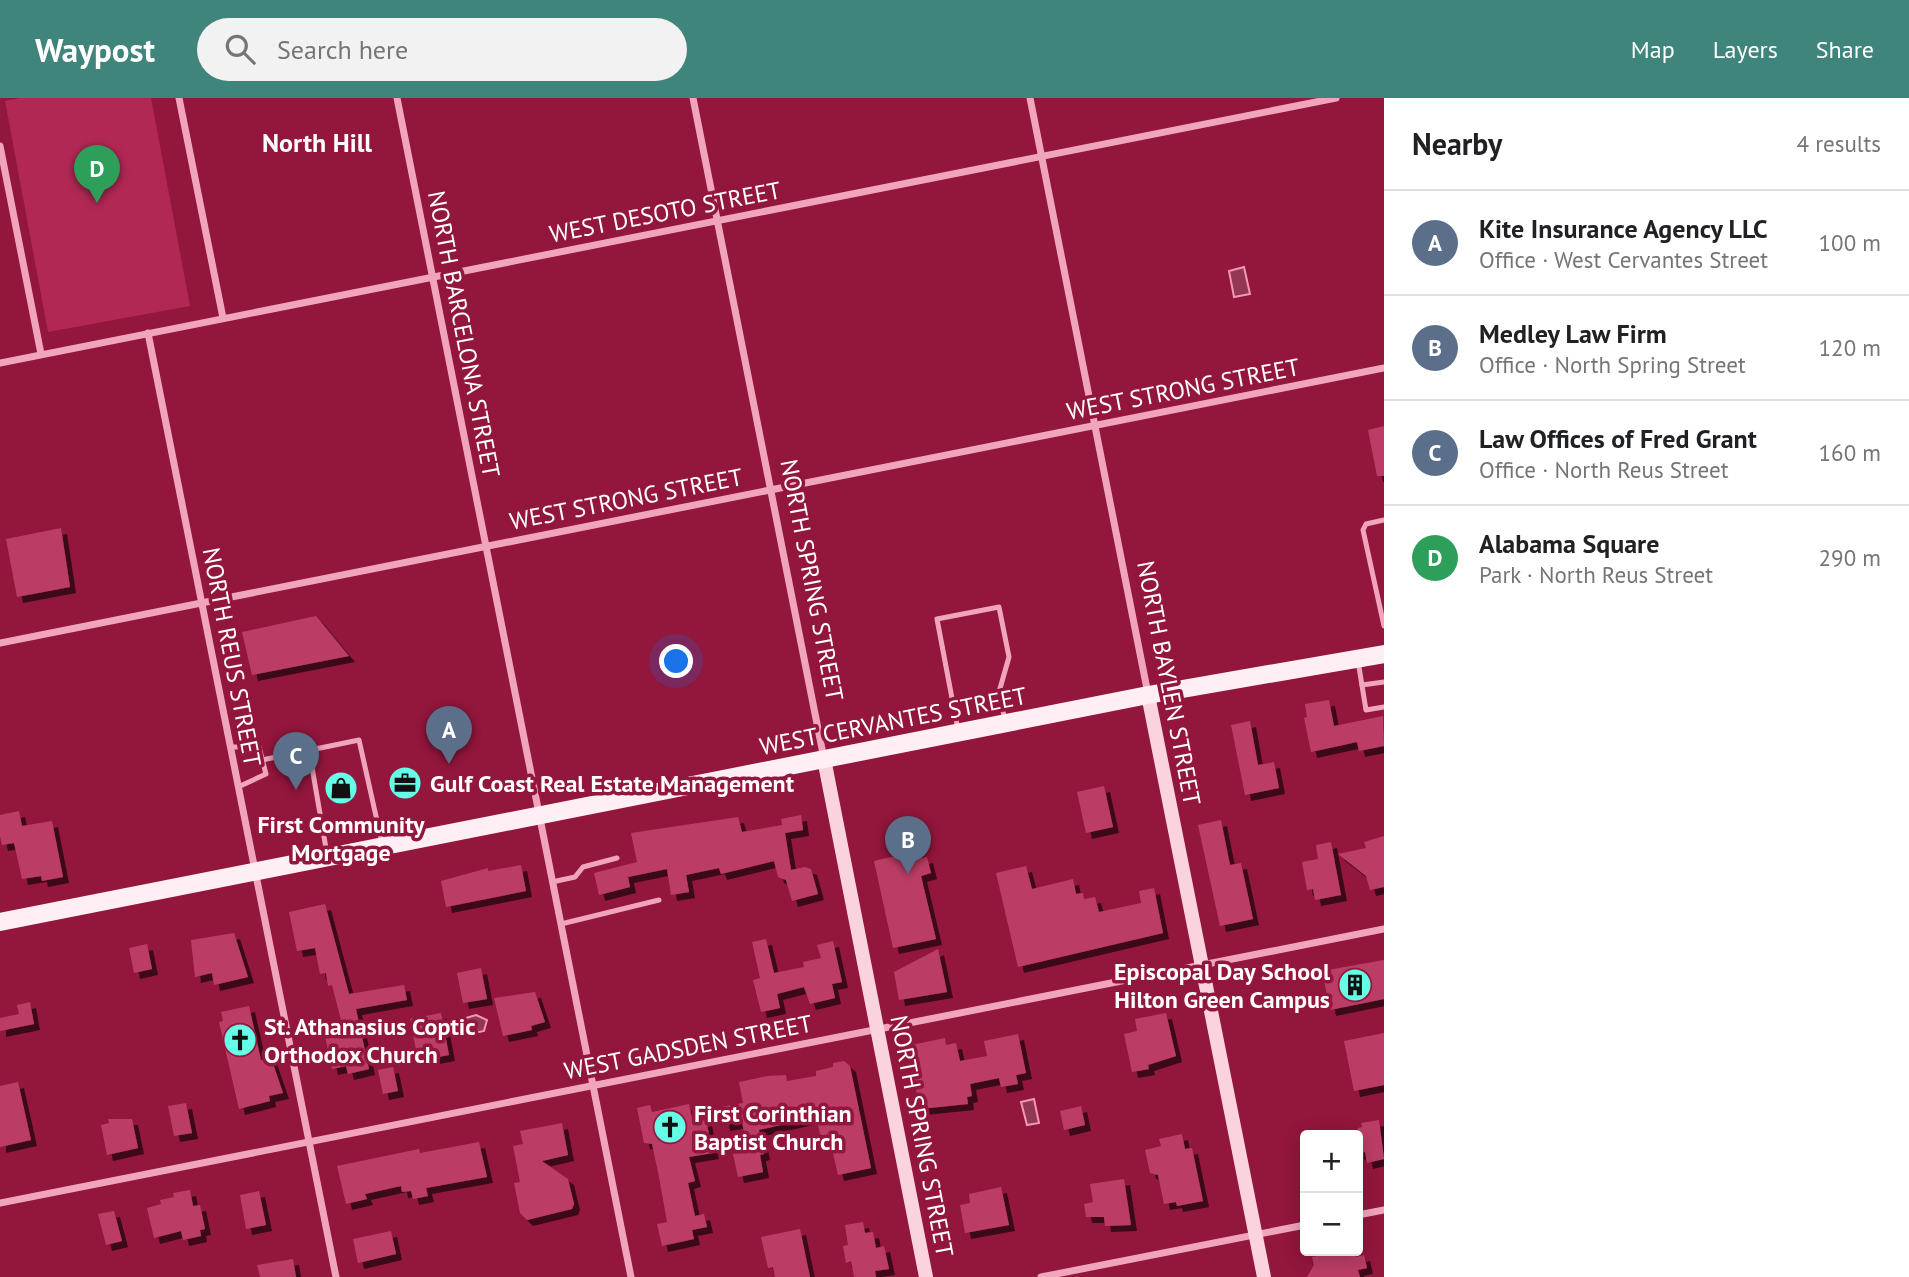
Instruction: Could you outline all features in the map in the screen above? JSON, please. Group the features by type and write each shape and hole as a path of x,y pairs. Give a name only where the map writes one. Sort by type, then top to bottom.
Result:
{"main road":[{"name":"WEST CERVANTES STREET","path":"0,922 1148,695 1384,654"}],"street":[{"path":"179,98 223,318"},
{"name":"NORTH BARCELONA STREET","path":"397,98 631,1277"},
{"name":"NORTH SPRING STREET","path":"693,98 926,1277"},
{"name":"NORTH BAYLEN STREET","path":"1030,98 1264,1277"},
{"path":"1289,98 1291,107"},
{"name":"WEST DESOTO STREET","path":"0,363 1336,98"},
{"path":"0,146 41,354"},
{"name":"NORTH REUS STREET","path":"148,333 336,1277"},
{"name":"WEST STRONG STREET","path":"0,643 1384,368"},
{"name":"WEST GADSDEN STREET","path":"0,1203 1384,929"},
{"path":"1363,1214 1384,1210"},
{"path":"1041,1277 1300,1226"}],"lane":[{"path":"1384,520 1366,524 1363,530 1384,626"},
{"path":"958,733 937,619 999,607 1009,657 999,692 1006,723"},
{"path":"1358,658 1366,710 1384,707"},
{"path":"1362,685 1384,682"},
{"path":"262,760 359,740 382,846"},
{"path":"230,747 259,747 265,774 238,787"},
{"path":"309,750 327,857"},
{"path":"552,882 575,877 583,867 617,858"},
{"path":"561,925 659,900"}],"shaded area":[{"path":"20,98 151,98 190,306 48,332 5,101"},
{"path":"1244,267 1250,294 1234,297 1229,271"},
{"path":"476,1015 487,1020 484,1031 466,1035 457,1030 459,1020"},
{"path":"1034,1099 1039,1123 1027,1125 1021,1102"}],"building":[{"path":"1384,426 1384,476 1377,476 1368,430"},
{"path":"61,528 70,587 17,597 6,539"},
{"path":"316,616 349,656 252,675 242,632"},
{"path":"1329,700 1334,726 1383,716 1384,746 1359,751 1357,742 1311,752 1304,718 1307,717 1305,704"},
{"path":"1250,721 1258,765 1274,762 1279,788 1245,795 1231,725"},
{"path":"1104,786 1113,827 1086,833 1077,792"},
{"path":"19,811 22,826 52,821 63,877 42,881 41,876 22,879 14,843 2,845 0,836 0,815"},
{"path":"801,815 803,830 785,833 791,870 805,867 811,869 818,894 792,901 786,880 778,877 774,861 721,874 719,868 686,875 689,892 671,895 667,869 628,877 630,887 599,895 594,873 637,862 631,833 738,817 742,832 782,825 781,819"},
{"path":"1221,820 1230,865 1241,863 1253,919 1220,926 1198,825"},
{"path":"1384,836 1384,887 1370,890 1366,876 1338,854 1366,848 1364,842"},
{"path":"1331,842 1341,895 1315,900 1313,889 1307,890 1302,862 1318,859 1316,845"},
{"path":"904,854 906,862 927,857 931,873 921,876 936,939 893,948 874,861"},
{"path":"521,865 526,891 446,907 441,881 488,868 488,871"},
{"path":"1026,866 1032,889 1073,879 1076,894 1083,893 1084,899 1095,897 1099,912 1141,903 1139,891 1154,888 1163,933 1018,967 996,873"},
{"path":"325,904 349,994 404,985 407,1000 356,1009 369,1069 348,1074 346,1066 332,1069 325,1036 344,1032 332,985 328,986 326,973 320,974 315,948 297,951 289,912"},
{"path":"234,933 248,977 214,985 212,973 195,977 191,940"},
{"path":"766,939 774,973 804,967 803,962 821,958 817,945 833,941 842,982 832,984 835,998 810,1004 804,987 777,994 780,1008 761,1012 753,980 760,978 752,942"},
{"path":"147,944 152,969 134,973 129,948"},
{"path":"938,949 947,992 899,1000 894,972"},
{"name":"Episcopal Day School Hilton Green Campus","path":"1384,960 1384,999 1330,1010 1322,971"},
{"path":"481,968 487,999 463,1003 457,973"},
{"path":"535,992 545,1022 531,1026 532,1030 503,1036 494,998"},
{"path":"30,1002 34,1024 0,1031 0,1018 19,1014 17,1005"},
{"name":"St. Athanasius Coptic Orthodox Church","path":"249,1006 261,1060 271,1058 283,1093 269,1096 270,1101 239,1109 219,1022 223,1021 221,1012"},
{"path":"441,1013 449,1055 423,1060 421,1049 416,1050 410,1019"},
{"path":"1166,1013 1176,1056 1148,1065 1149,1069 1132,1072 1124,1034 1137,1031 1135,1019"},
{"name":"Episcopal Day School Hilton Green Campus","path":"1384,1033 1384,1085 1354,1091 1344,1041"},
{"path":"1018,1034 1026,1073 1016,1075 1018,1084 1001,1087 999,1078 970,1084 972,1096 967,1097 968,1104 920,1109 907,1046 945,1038 946,1045 956,1043 960,1061 987,1056 984,1041"},
{"path":"844,1061 850,1066 871,1168 838,1175 829,1136 821,1138 816,1117 759,1130 764,1154 760,1155 763,1172 738,1177 733,1154 743,1153 743,1149 747,1148 742,1122 724,1125 721,1107 743,1103 739,1082 768,1076 786,1075 787,1081 816,1076 816,1071"},
{"path":"393,1067 398,1091 383,1094 378,1070"},
{"path":"18,1082 31,1140 0,1147 0,1086"},
{"path":"186,1103 192,1133 174,1136 168,1106"},
{"path":"689,1104 693,1123 706,1120 713,1153 689,1157 695,1181 688,1183 695,1216 704,1214 707,1227 692,1230 694,1239 662,1246 657,1224 667,1222 659,1177 652,1144 644,1143 637,1108 650,1105 652,1112"},
{"path":"1081,1106 1085,1125 1064,1130 1060,1111"},
{"path":"108,1119 132,1119 138,1148 107,1155 101,1125 109,1123"},
{"path":"1379,1120 1384,1159 1367,1163 1363,1153 1363,1130 1358,1130 1362,1127 1361,1123"},
{"path":"562,1123 568,1155 542,1161 568,1179 574,1204 572,1209 527,1220 520,1213 514,1183 520,1182 513,1146 523,1144 520,1131"},
{"path":"1182,1134 1185,1149 1192,1148 1203,1201 1177,1206 1176,1202 1164,1204 1158,1175 1150,1173 1145,1150 1161,1146 1159,1139"},
{"path":"479,1142 487,1177 426,1188 428,1196 413,1199 411,1191 402,1192 401,1186 365,1194 367,1199 346,1204 337,1166 419,1149 420,1153"},
{"path":"1124,1179 1131,1225 1105,1226 1104,1217 1086,1217 1084,1204 1093,1202 1090,1184"},
{"path":"1001,1187 1009,1225 965,1233 960,1205 970,1203 969,1194"},
{"path":"190,1190 193,1206 200,1205 205,1229 200,1230 201,1236 183,1240 181,1231 154,1238 147,1208 161,1204 160,1200 174,1197 173,1193"},
{"path":"259,1191 266,1225 246,1229 240,1195"},
{"path":"114,1211 122,1241 106,1245 98,1214"},
{"path":"863,1222 865,1233 873,1232 876,1248 884,1246 889,1269 875,1271 876,1277 854,1277 851,1261 846,1263 843,1246 848,1245 845,1225"},
{"path":"800,1229 810,1277 775,1277 773,1267 768,1268 761,1237"},
{"path":"391,1231 396,1254 358,1263 353,1239"},
{"path":"1364,1255 1367,1268 1358,1270 1360,1277 1307,1277 1314,1265 1312,1257"},
{"path":"293,1259 296,1277 260,1277 257,1265"}],"place":[{"name":"Alabama Square","path":"97,203"},
{"name":"Kite Insurance Agency LLC","path":"449,764"},
{"name":"Gulf Coast Real Estate Management","path":"405,783"},
{"name":"First Community Mortgage","path":"341,788"},
{"name":"Law Offices of Fred Grant","path":"296,790"},
{"name":"Medley Law Firm","path":"908,874"},
{"name":"Episcopal Day School Hilton Green Campus","path":"1355,985"},
{"name":"St. Athanasius Coptic Orthodox Church","path":"240,1040"},
{"name":"First Corinthian Baptist Church","path":"670,1127"}],"district":[{"name":"North Hill","path":"317,142"}]}
